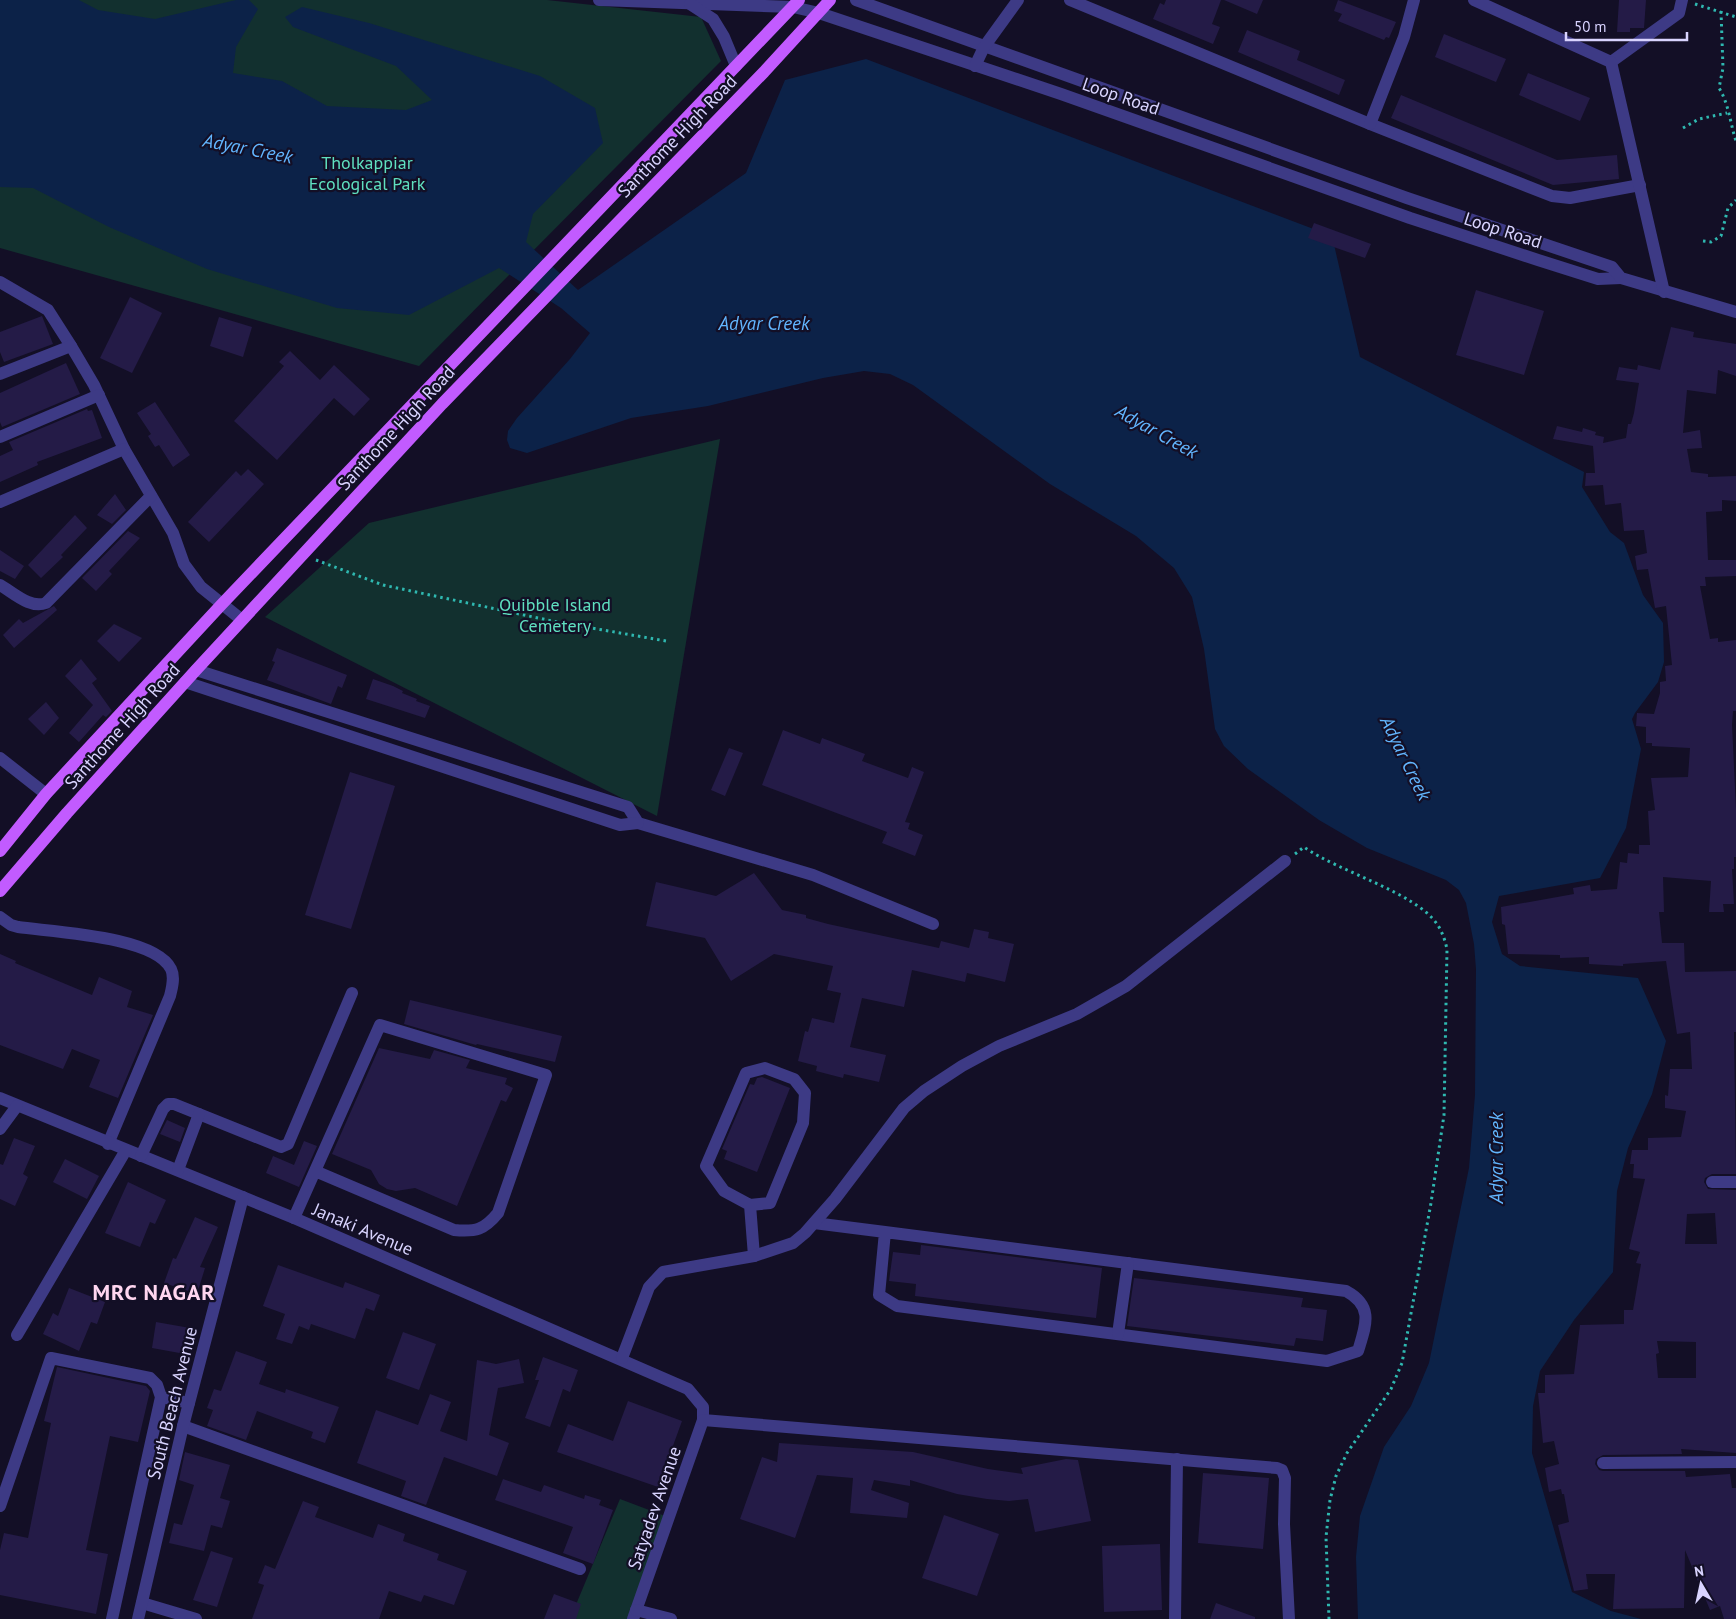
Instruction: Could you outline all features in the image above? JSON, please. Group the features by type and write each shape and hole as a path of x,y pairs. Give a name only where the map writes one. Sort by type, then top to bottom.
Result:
{"main road":[{"name":"Santhome High Road","path":"0,891 67,813 301,555 442,404 764,72 830,0"},
{"name":"Santhome High Road","path":"0,851 46,794 222,604 427,387 796,3"}],"street":[{"name":"Loop Road","path":"599,0 690,4 796,3 819,13 1538,260 1598,279 1626,280"},
{"name":"Loop Road","path":"856,0 1407,198 1612,267 1626,280"},
{"path":"975,66 984,47 1018,0"},
{"path":"1070,0 1370,124 1561,198 1640,185"},
{"path":"1370,124 1404,37 1414,0"},
{"path":"1474,0 1611,62"},
{"path":"1611,62 1679,13 1682,0"},
{"path":"690,4 713,19 724,37 736,66"},
{"path":"1611,62 1664,292"},
{"path":"1626,280 1736,312"},
{"path":"0,282 48,310 99,395 124,449 173,533 184,564 201,587 242,620"},
{"path":"0,374 71,346"},
{"path":"0,437 99,395"},
{"path":"0,502 124,449"},
{"path":"0,585 30,604 39,606 46,603 151,496"},
{"path":"196,670 628,807 638,823"},
{"path":"185,682 620,826 638,823 813,875 933,924"},
{"path":"0,758 46,794"},
{"path":"622,1358 649,1287 656,1277 663,1272 754,1256 793,1243 836,1199 904,1108 924,1091 962,1066 992,1050 1077,1014 1126,986 1285,861"},
{"path":"0,917 11,926 142,946 164,960 172,970 173,981 170,996 108,1144"},
{"path":"141,1156 163,1109 168,1104 174,1104 281,1146 288,1144 352,993"},
{"path":"294,1218 380,1025 546,1075 498,1213 489,1224 472,1232 454,1230 315,1171"},
{"path":"765,1068 794,1079 805,1094 803,1123 770,1203 750,1205 724,1192 706,1166 746,1073 765,1068"},
{"name":"Janaki Avenue","path":"0,1098 108,1144 178,1170 294,1218 622,1358 688,1389 703,1414"},
{"path":"0,1129 17,1106"},
{"path":"178,1170 199,1114"},
{"path":"17,1335 126,1150"},
{"path":"1712,1182 1736,1182"},
{"name":"South Beach Avenue","path":"138,1619 182,1426 243,1197"},
{"path":"750,1205 754,1256"},
{"path":"814,1223 885,1232 1128,1263 1346,1291 1359,1297 1366,1310 1363,1335 1358,1351 1327,1361 897,1306 878,1295 885,1232"},
{"path":"1118,1334 1128,1263"},
{"path":"0,1506 51,1358 150,1378 158,1385 161,1397 112,1619"},
{"path":"161,1397 189,1403"},
{"path":"703,1414 1272,1467 1282,1470 1285,1478 1284,1524 1289,1619"},
{"name":"Satyadev Avenue","path":"635,1614 703,1414"},
{"path":"182,1426 580,1569"},
{"path":"1175,1619 1177,1459"},
{"path":"1603,1463 1736,1462"},
{"path":"142,1602 196,1619"},
{"path":"635,1614 671,1619"}],"path":[{"path":"1682,0 1736,16"},
{"path":"1720,11 1723,68 1719,88 1727,101 1727,113 1736,141"},
{"path":"1683,128 1700,119 1727,113"},
{"path":"1703,241 1711,242 1721,236 1728,208 1736,200"},
{"path":"301,555 383,585 557,622 666,641"},
{"path":"1304,847 1332,864 1399,894 1427,913 1437,924 1443,936 1448,964 1444,1115 1430,1212 1405,1348 1397,1378 1347,1453 1336,1476 1330,1500 1326,1537 1329,1619"}],"green space":[{"name":"Tholkappiar Ecological Park","path":"0,0 547,0 701,17 721,61 419,366 0,248"},
{"name":"Quibble Island Cemetery","path":"720,439 657,816 265,617 369,523"},
{"path":"620,1499 665,1516 628,1619 570,1619"}],"water":[{"name":"Adyar Creek","path":"0,0 79,0 98,10 155,19 236,0 249,0 258,9 236,47 233,73 282,81 327,106 406,110 432,100 396,66 293,27 285,17 302,7 369,23 540,76 595,108 603,143 533,214 526,242 578,290 746,173 785,80 866,59 1332,236 1360,357 1584,472 1582,487 1610,532 1624,543 1643,595 1663,623 1664,662 1658,682 1632,719 1641,749 1626,828 1600,878 1499,896 1492,922 1502,954 1520,966 1638,978 1666,1041 1652,1094 1628,1148 1617,1191 1613,1272 1574,1320 1540,1371 1533,1406 1532,1453 1572,1592 1611,1611 1641,1619 1358,1619 1356,1557 1360,1516 1384,1447 1411,1406 1429,1363 1469,1168 1475,1095 1476,969 1474,944 1466,903 1459,890 1446,880 1367,848 1319,820 1248,769 1224,746 1215,729 1204,649 1192,597 1174,568 1136,536 1050,484 913,385 890,374 864,371 823,378 708,406 631,418 527,453 510,448 507,440 508,431 517,418 570,359 590,333 561,308 499,268 409,315 337,308 207,269 109,227 33,188 0,187"}],"building":[{"path":"1166,0 1221,0 1212,24 1220,27 1213,44 1153,19 1160,3 1164,5"},
{"path":"1224,0 1263,0 1257,14"},
{"path":"1338,0 1396,22 1389,38 1386,37 1384,40 1338,21 1342,14 1334,11"},
{"path":"1619,0 1646,0 1644,28 1630,28 1630,32 1617,32"},
{"path":"1247,30 1300,51 1297,60 1345,80 1339,95 1238,52"},
{"path":"1444,34 1506,59 1496,82 1435,57"},
{"path":"1528,73 1590,98 1580,121 1519,95"},
{"path":"1401,95 1557,160 1617,155 1619,179 1553,185 1391,118"},
{"path":"1314,223 1371,244 1365,258 1308,238"},
{"path":"1476,290 1544,311 1524,375 1456,355"},
{"path":"130,297 162,313 132,373 100,358"},
{"path":"42,316 53,344 4,362 0,352 0,332"},
{"path":"219,317 252,327 243,357 210,346"},
{"path":"1671,327 1694,332 1693,337 1736,344 1736,376 1718,370 1716,394 1687,390 1683,433 1700,430 1702,448 1687,449 1691,472 1708,474 1708,477 1736,476 1736,501 1722,500 1722,511 1706,512 1708,560 1736,560 1736,576 1705,577 1706,586 1700,586 1710,639 1718,638 1718,642 1736,640 1736,711 1733,711 1732,725 1736,809 1736,857 1734,857 1734,869 1732,869 1734,904 1723,904 1724,912 1709,912 1711,881 1663,877 1664,912 1659,912 1662,943 1684,943 1685,972 1736,971 1736,1032 1734,1032 1736,1174 1712,1174 1705,1178 1704,1182 1708,1189 1736,1190 1736,1453 1681,1449 1682,1454 1603,1455 1596,1459 1595,1464 1599,1470 1603,1471 1685,1471 1686,1477 1730,1474 1732,1488 1736,1488 1736,1619 1724,1619 1720,1606 1710,1610 1685,1550 1684,1608 1613,1609 1615,1574 1586,1574 1588,1589 1574,1591 1558,1525 1569,1522 1564,1494 1562,1494 1561,1489 1549,1492 1545,1468 1559,1464 1554,1441 1543,1443 1538,1393 1545,1393 1545,1375 1574,1374 1580,1325 1624,1324 1624,1310 1633,1310 1641,1264 1636,1263 1640,1252 1629,1249 1645,1179 1633,1178 1634,1164 1630,1164 1632,1150 1648,1150 1648,1138 1681,1137 1686,1111 1665,1108 1665,1095 1668,1096 1670,1069 1692,1069 1690,1032 1677,1034 1666,961 1623,964 1623,966 1589,964 1589,957 1560,958 1560,955 1508,954 1505,925 1502,924 1501,907 1574,894 1573,888 1590,885 1591,891 1617,889 1620,862 1627,863 1628,853 1639,854 1639,845 1650,845 1648,811 1655,810 1651,778 1688,777 1690,748 1652,746 1652,743 1646,743 1646,727 1636,726 1637,713 1654,714 1660,693 1660,682 1666,681 1665,666 1672,665 1666,606 1655,608 1648,569 1637,570 1635,556 1647,553 1644,530 1624,531 1621,503 1605,505 1603,485 1585,486 1586,473 1595,473 1593,446 1553,439 1557,426 1582,432 1583,428 1596,432 1595,435 1604,437 1603,443 1626,438 1628,424 1631,424 1634,413 1639,383 1616,380 1619,367 1637,370 1638,365 1660,370","holes":["1715,1213 1717,1244 1685,1244 1687,1214","1657,1341 1696,1342 1696,1378 1658,1378 1656,1354 1659,1353"]},
{"path":"290,351 320,380 334,365 370,399 354,416 334,398 277,460 234,421 284,366 279,362"},
{"path":"66,363 80,394 2,427 0,422 0,393"},
{"path":"155,402 190,455 173,467 159,445 155,447 148,436 151,434 137,413"},
{"path":"87,409 88,411 92,410 102,438 37,462 38,465 0,482 0,456 13,450 9,442"},
{"path":"248,469 264,484 209,542 188,522 236,471 241,476"},
{"path":"115,494 126,510 112,524 97,515"},
{"path":"75,515 87,528 61,555 63,557 41,578 28,565"},
{"path":"128,531 140,538 109,571 112,574 96,591 82,578"},
{"path":"0,550 24,566 15,579 0,571"},
{"path":"54,606 57,610 14,648 3,635 19,619 23,623"},
{"path":"114,624 142,638 119,662 97,641"},
{"path":"277,648 347,675 342,688 338,686 331,704 267,680 275,662 272,661"},
{"path":"81,659 97,679 92,683 112,711 106,717 103,715 79,742 69,733 93,705 65,676"},
{"path":"373,679 393,686 403,691 402,693 417,699 416,701 430,706 425,718 366,699"},
{"path":"46,702 59,718 44,735 28,719"},
{"path":"783,730 820,744 822,738 865,754 862,761 908,778 912,767 924,772 905,822 910,823 908,829 923,835 915,856 882,843 887,832 762,785"},
{"path":"729,748 743,753 725,796 711,790"},
{"path":"350,772 395,786 351,929 305,915"},
{"path":"754,873 782,910 806,915 806,918 828,924 939,948 941,941 969,948 974,929 989,932 988,938 1014,944 1005,982 967,973 965,982 912,970 904,1007 862,998 850,1047 886,1055 879,1082 844,1074 843,1078 816,1071 817,1066 798,1061 805,1031 808,1032 812,1018 834,1023 841,993 827,990 833,966 774,954 731,981 705,938 646,926 656,882 716,896"},
{"path":"0,954 16,961 15,963 92,995 99,977 132,991 127,1007 153,1015 118,1098 89,1087 100,1060 72,1049 63,1069 0,1045"},
{"path":"410,1000 562,1036 555,1062 476,1045 404,1024"},
{"path":"379,1048 430,1059 434,1050 470,1060 466,1068 507,1078 505,1084 513,1088 506,1102 501,1100 457,1206 415,1188 396,1191 387,1189 379,1184 371,1170 332,1154"},
{"path":"762,1077 790,1088 757,1172 724,1159 727,1151 722,1149 750,1084 754,1085 757,1078"},
{"path":"167,1120 185,1128 180,1142 160,1134"},
{"path":"14,1138 35,1146 23,1174 28,1177 15,1206 0,1199 0,1164 3,1165"},
{"path":"304,1141 317,1146 299,1187 266,1173 273,1156 294,1165"},
{"path":"65,1159 99,1176 87,1199 53,1182"},
{"path":"128,1182 166,1200 155,1224 150,1222 140,1247 105,1233"},
{"path":"195,1217 218,1227 200,1267 205,1268 197,1294 164,1283 173,1258 176,1259"},
{"path":"921,1245 1102,1268 1096,1318 915,1296 916,1284 889,1281 893,1252 920,1255"},
{"path":"278,1265 343,1288 345,1282 380,1295 374,1311 366,1308 355,1339 311,1324 309,1330 299,1326 292,1344 276,1339 285,1314 263,1306"},
{"path":"1134,1278 1303,1298 1301,1307 1327,1310 1323,1341 1296,1338 1294,1346 1127,1326"},
{"path":"69,1288 105,1302 97,1324 91,1322 79,1351 43,1334 53,1313 58,1316"},
{"path":"156,1322 190,1328 185,1354 152,1348"},
{"path":"403,1332 436,1344 419,1390 386,1378"},
{"path":"236,1351 267,1362 259,1384 285,1393 286,1389 339,1407 325,1443 311,1438 313,1432 257,1411 246,1440 207,1426 213,1410 207,1408 214,1389 221,1391"},
{"path":"543,1357 578,1370 570,1392 563,1389 550,1427 525,1418 539,1380 535,1380"},
{"path":"519,1359 524,1383 498,1388 489,1435 509,1443 497,1476 444,1457 426,1505 401,1496 406,1481 357,1463 376,1410 418,1425 430,1394 451,1402 440,1431 467,1441 477,1360 496,1364"},
{"path":"57,1367 146,1386 150,1391 138,1442 110,1436 86,1550 108,1554 96,1614 0,1595 0,1550 4,1533 28,1538 51,1423 44,1421"},
{"path":"628,1401 682,1421 658,1487 557,1452 568,1424 613,1441"},
{"path":"779,1443 913,1452 988,1469 1023,1474 1021,1468 1066,1459 1078,1460 1091,1521 1035,1532 1028,1499 1009,1501 987,1499 957,1494 910,1480 910,1486 874,1480 871,1490 909,1503 907,1518 850,1513 853,1478 817,1475 795,1538 740,1519 762,1457 777,1462"},
{"path":"185,1452 230,1465 220,1498 230,1501 222,1528 211,1525 204,1551 169,1543 174,1523 182,1525 194,1485 179,1480"},
{"path":"1203,1473 1269,1478 1263,1549 1198,1543"},
{"path":"503,1479 541,1492 544,1485 584,1499 585,1495 601,1500 599,1505 613,1510 593,1564 563,1553 573,1527 495,1500"},
{"path":"303,1501 319,1507 315,1517 373,1538 378,1524 405,1534 403,1541 439,1554 437,1560 467,1571 454,1605 424,1595 421,1602 389,1591 379,1619 252,1619 264,1585 258,1583 265,1565 275,1569"},
{"path":"944,1515 999,1534 977,1596 922,1578"},
{"path":"1160,1544 1162,1610 1104,1612 1102,1546"},
{"path":"211,1551 233,1558 217,1607 193,1600"},
{"path":"554,1594 581,1604 576,1619 544,1619"},
{"path":"1216,1603 1255,1617 1255,1619 1210,1619"}],"district":[{"name":"MRC NAGAR","path":"154,1292"}]}
